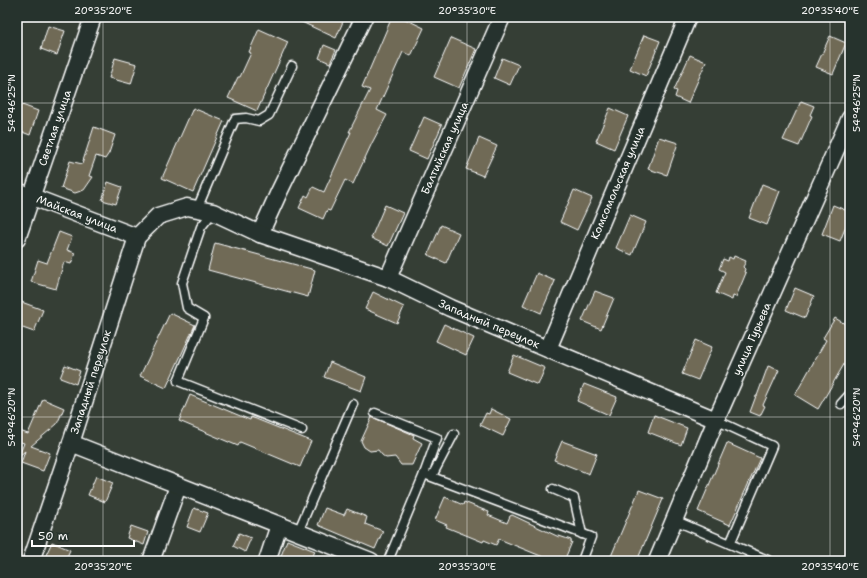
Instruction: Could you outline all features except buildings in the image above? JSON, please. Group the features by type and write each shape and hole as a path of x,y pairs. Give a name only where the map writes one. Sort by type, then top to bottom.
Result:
{"street":[{"name":"Светлая улица","path":"17,239 24,194 93,17"},
{"path":"260,234 364,17"},
{"name":"Балтийская улица","path":"388,278 502,17"},
{"name":"Комсомольская улица","path":"548,349 688,17"},
{"name":"улица Гурьева","path":"657,561 716,420 850,118"},
{"name":"Майская улица","path":"24,194 137,237"},
{"name":"Западный переулок","path":"371,561 71,443 137,237 158,216 187,207 213,212 260,234 388,278 450,308 716,420"},
{"path":"31,561 71,443"},
{"path":"151,561 178,486"},
{"path":"267,561 279,525"}],"lane":[{"path":"197,209 235,119 246,118 258,121 269,115 292,66"},
{"path":"213,212 201,227 182,283 187,308 204,318 178,381 302,430"},
{"path":"841,404 850,394"},
{"path":"298,532 353,404"},
{"path":"375,413 437,438 428,475"},
{"path":"716,420 772,446 730,544"},
{"path":"388,561 428,475 454,434"},
{"path":"428,475 591,537 582,561"},
{"path":"553,489 574,498 582,534"},
{"path":"674,520 770,561"}]}
